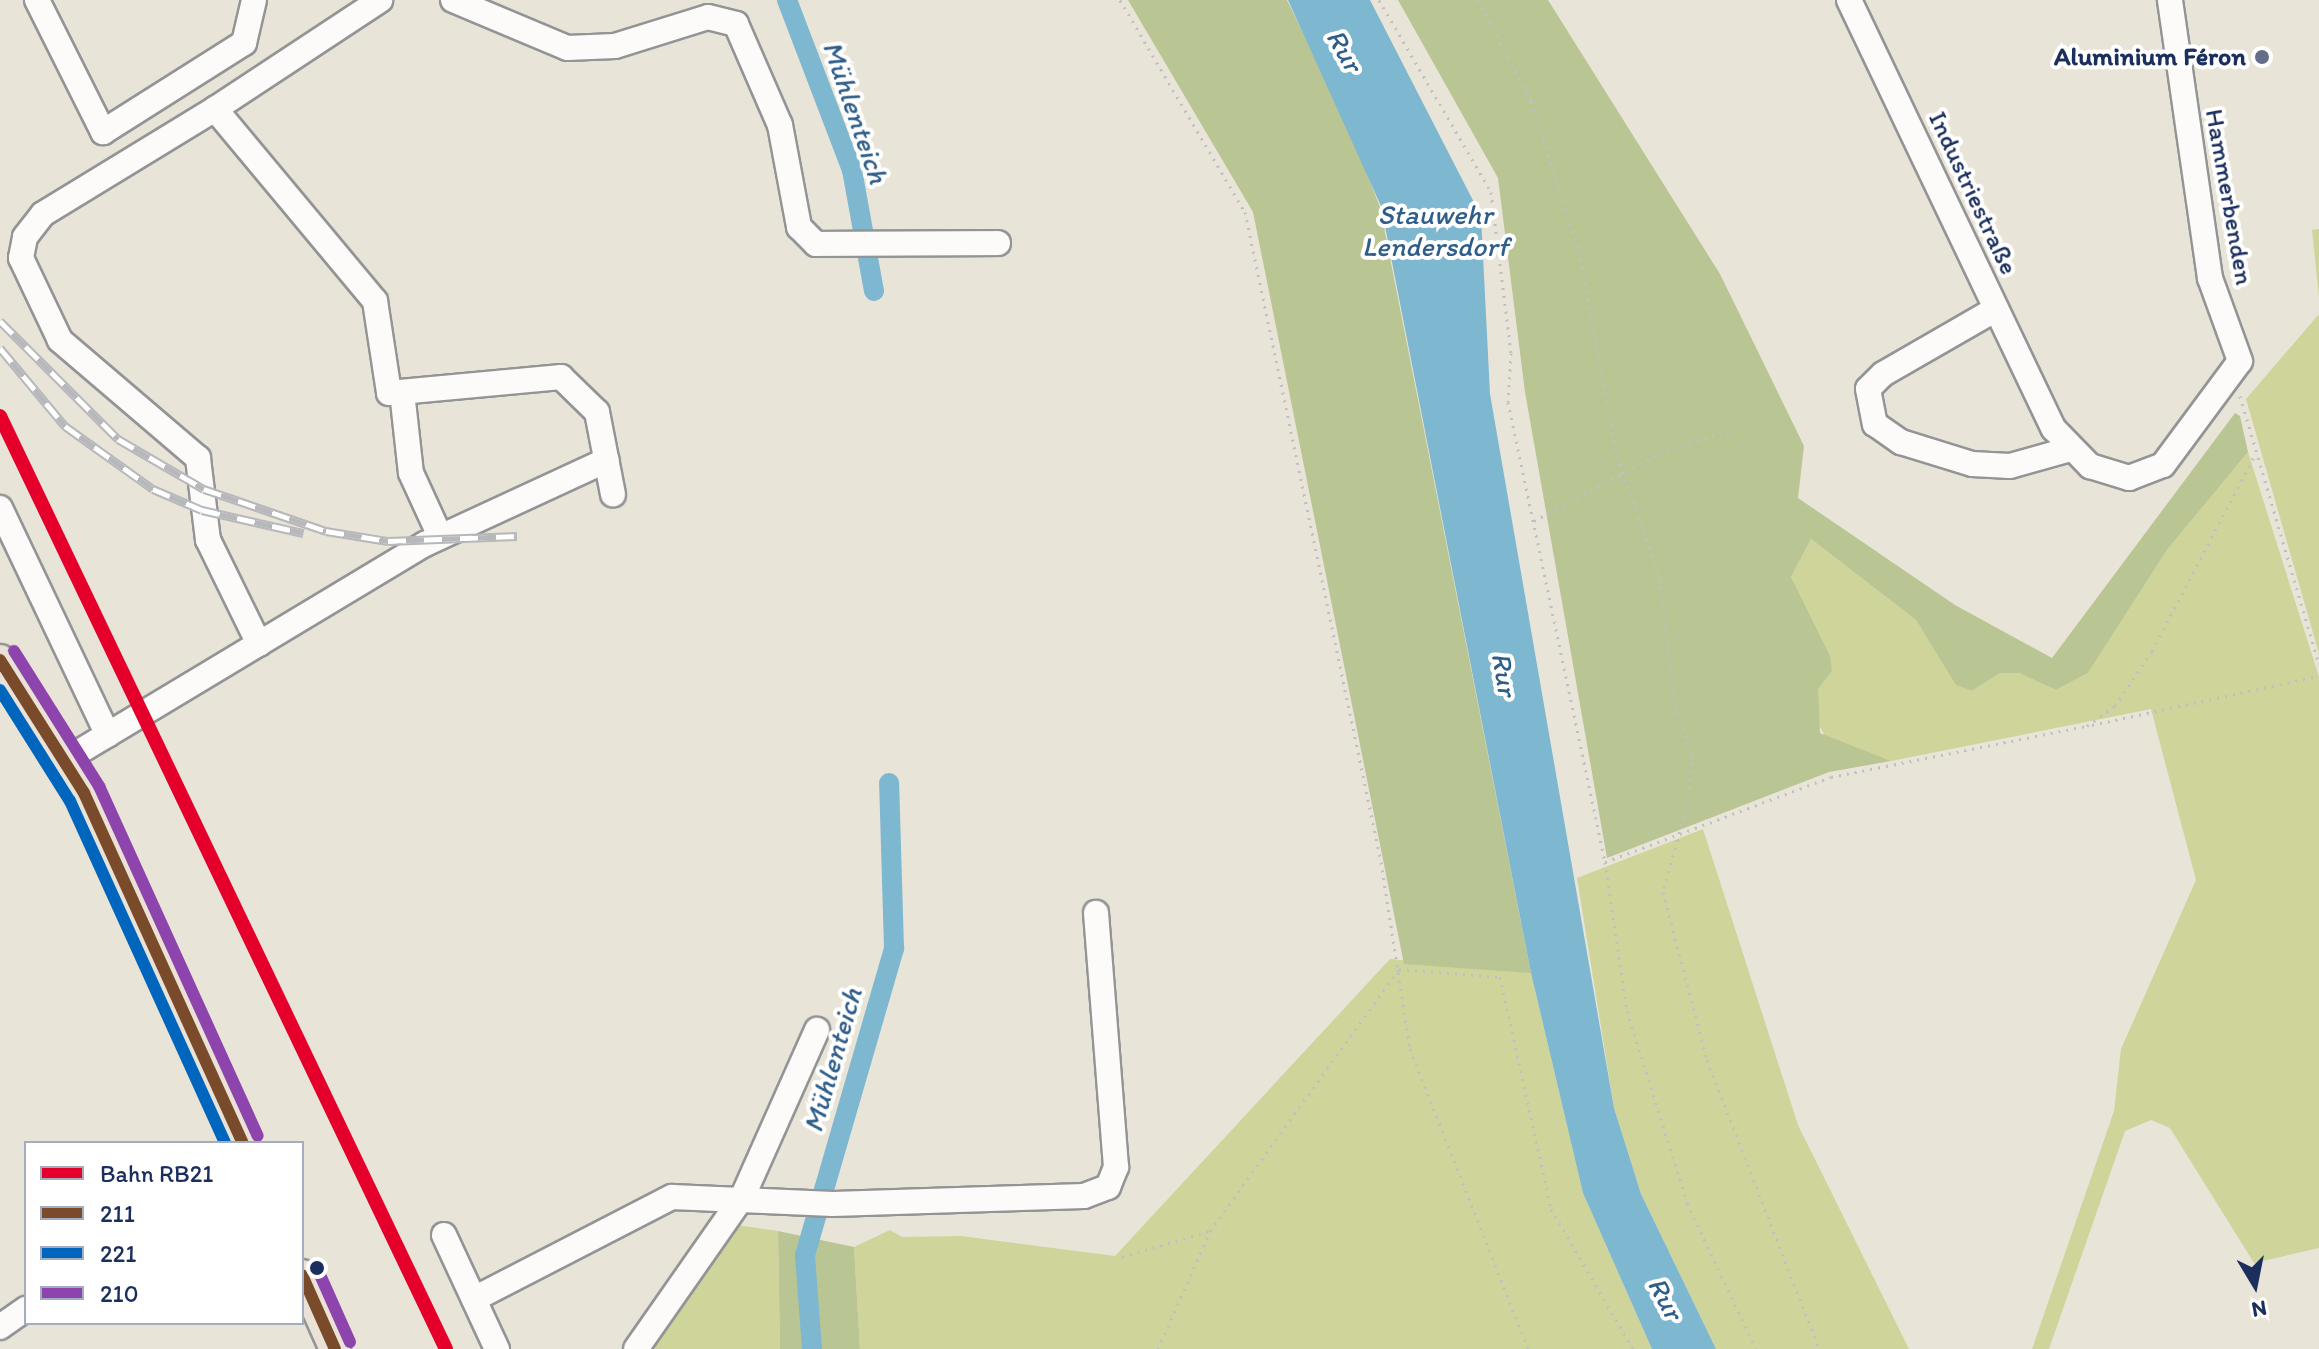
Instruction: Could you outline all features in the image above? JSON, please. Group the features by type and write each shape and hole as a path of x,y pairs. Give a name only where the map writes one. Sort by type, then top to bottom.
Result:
{"main road":[{"path":"0,660 67,759 242,1141"},
{"path":"304,1279 335,1349"}],"street":[{"path":"37,0 103,132 244,43 254,0"},
{"path":"259,644 208,540 198,458 60,340 21,258 25,237 43,214 215,109 380,0"},
{"path":"453,0 567,48 615,46 708,17 736,24 780,125 799,227 816,244 870,249 998,243"},
{"name":"Industriestraße","path":"1849,0 2044,411 2071,449"},
{"name":"Hammerbenden","path":"2170,0 2210,278 2238,346 2235,375"},
{"path":"215,109 375,301 389,393 561,377 597,412 613,494"},
{"path":"1996,309 1883,374 1868,389 1875,424 1901,442 1972,464 2010,466 2071,449 2115,477 2147,473 2163,465 2235,375"},
{"path":"402,392 411,473 440,536"},
{"path":"67,759 440,536 607,460"},
{"path":"0,508 108,735"},
{"path":"474,1299 672,1197 743,1196 833,1204 1084,1196 1108,1187 1116,1167 1096,913"},
{"path":"636,1349 743,1196 817,1030"},
{"path":"444,1235 497,1349"},
{"path":"0,1327 24,1310"}],"path":[{"path":"1120,0 1245,212 1399,969 1410,1049 1528,1349"},
{"path":"1379,0 1491,192 1511,353 1508,402 1605,862 1612,942 1651,1106 1712,1266 1756,1349"},
{"path":"1478,0 1531,101 1579,251 1623,473 1660,578 1675,705 1692,755 1688,801 1673,837 1663,892 1707,1060 1819,1349"},
{"path":"2235,375 2255,455 2319,665"},
{"path":"1534,521 1666,450 1733,430"},
{"path":"2087,726 2115,706 2152,651 2255,455"},
{"path":"1605,862 1831,777 2319,676"},
{"path":"1158,1349 1210,1231 1399,969"},
{"path":"1399,969 1500,977 1551,1209 1633,1349"},
{"path":"1122,1257 1210,1231"}],"green space":[{"path":"1128,0 1287,0 1347,123 1380,207 1531,973 1404,964 1253,212"},
{"path":"1398,0 1548,0 1720,274 1804,446 1798,498 1955,605 2052,658 2235,413 2240,416 2248,452 2167,550 2088,673 2056,690 2019,673 2000,673 1972,691 1956,685 1916,620 1811,539 1791,577 1830,656 1832,671 1818,689 1820,733 1891,761 1829,772 1607,858 1525,392 1498,178"},
{"path":"2319,229 2319,297 2312,230"},
{"path":"2319,314 2319,654 2246,399"},
{"path":"2248,452 2319,677 2319,1248 2254,1263 2170,1128 2151,1120 2125,1131 2049,1349 2032,1349 2114,1111 2121,1049 2196,880 2151,709 1891,761 1826,738 1818,723 1818,688 1832,671 1791,577 1811,539 1916,620 1957,685 1972,691 2000,673 2019,673 2056,690 2088,673 2167,550"},
{"path":"1703,829 1798,1125 1909,1349 1716,1349 1641,1194 1614,1108 1577,878"},
{"path":"1390,959 1531,973 1583,1193 1652,1349 860,1349 854,1247 890,1230 902,1237 961,1236 1115,1256"},
{"path":"737,1225 778,1231 780,1349 652,1349"},
{"path":"778,1231 854,1247 860,1349 780,1349"}],"water":[{"name":"Stauwehr Lendersdorf","path":"1288,0 1370,0 1481,216 1490,394 1614,1108 1641,1194 1716,1349 1652,1349 1583,1193 1531,973 1381,206"}],"waterway":[{"name":"Mühlenteich","path":"787,0 852,170 874,291"},
{"name":"Mühlenteich","path":"812,1349 805,1255 894,948 889,783"}],"railway":[{"path":"0,321 118,439 204,489 326,531 388,541 517,536"},
{"path":"0,348 65,426 153,489 202,510 303,533"}],"rail line":[{"name":"RB21","path":"0,416 446,1349"}],"transit line":[{"name":"210","path":"14,651 99,786 258,1136"},
{"name":"211","path":"0,660 84,793 242,1141"},
{"name":"221","path":"0,690 70,801 224,1141"},
{"name":"210","path":"317,1268 350,1342"},
{"name":"211","path":"304,1279 335,1349"}],"place":[{"name":"Aluminium Féron","path":"2262,57"}],"water label":[{"name":"Rur","path":"1345,50"},
{"name":"Rur","path":"1505,674"},
{"name":"Rur","path":"1666,1298"}]}
